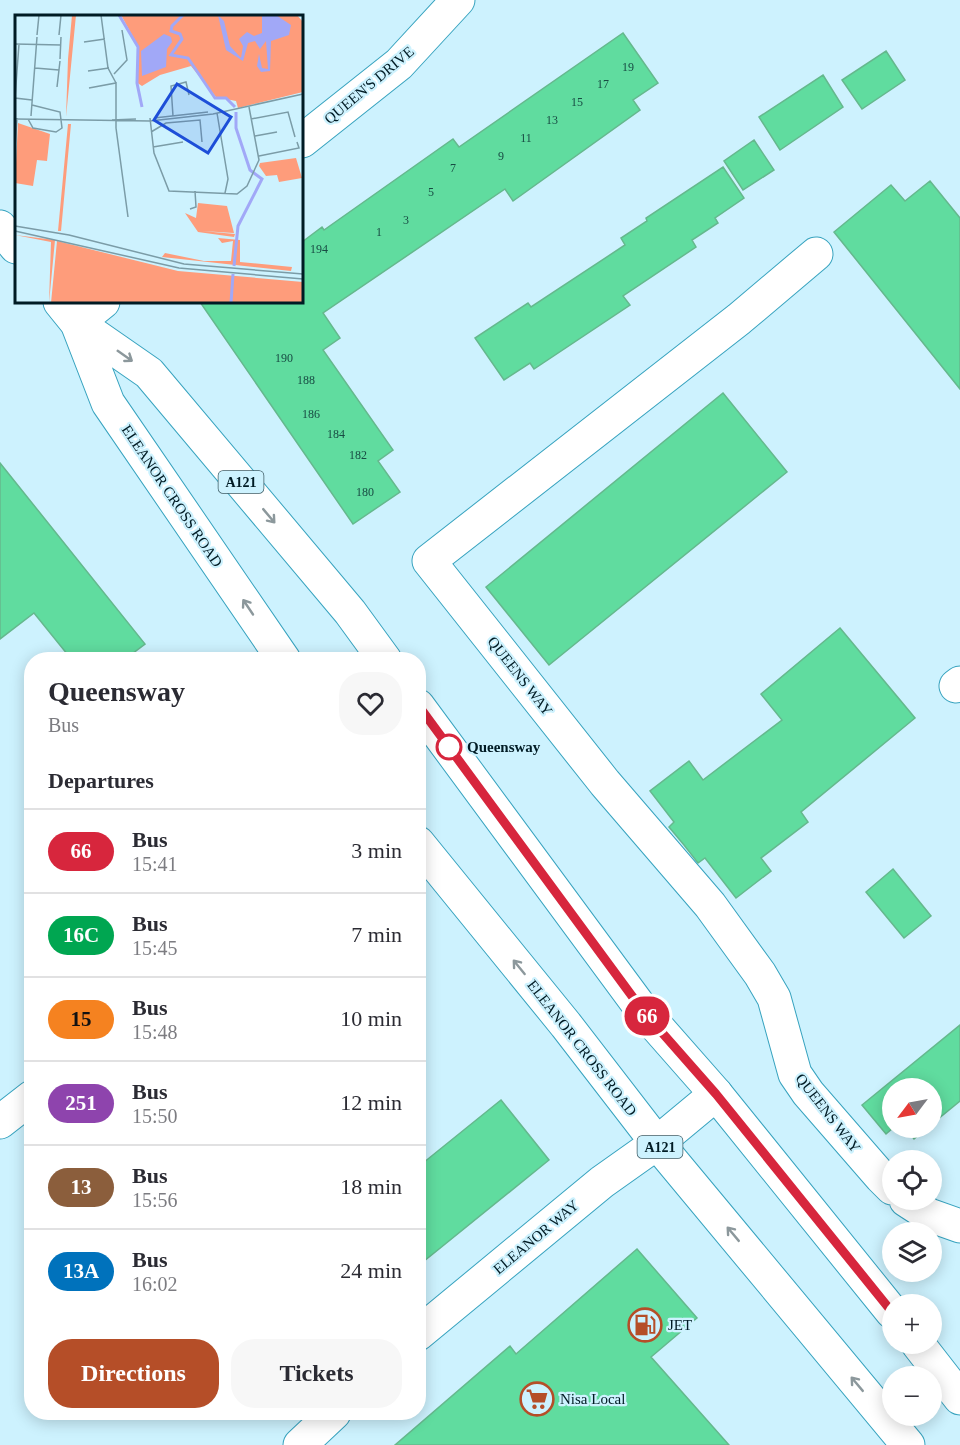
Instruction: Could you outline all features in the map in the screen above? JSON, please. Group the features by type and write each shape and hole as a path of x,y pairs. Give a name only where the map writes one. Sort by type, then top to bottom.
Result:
{"main road":[{"name":"QUEEN'S DRIVE","path":"303,140 399,64 458,0"},
{"path":"0,227 15,246"},
{"name":"QUEENS WAY","path":"816,254 739,320 429,561 605,783 710,905 760,974 774,998 795,1074 808,1093 882,1177"},
{"path":"69,312 100,303"},
{"name":"ELEANOR CROSS ROAD","path":"69,312 108,403 279,652"},
{"name":"A121","path":"69,312 149,373 350,612 379,652"},
{"path":"426,717 643,1011 716,1094 882,1300"},
{"name":"ELEANOR CROSS ROAD","path":"426,853 566,1025 657,1143 908,1445"},
{"name":"ELEANOR WAY","path":"426,1327 602,1182 657,1143 716,1094"},
{"path":"0,1122 24,1103"},
{"path":"921,1210 960,1226"},
{"path":"926,1354 960,1398"},
{"path":"300,1445 327,1420"}],"building":[{"path":"623,33 658,83 633,100 640,110 513,201 505,189 323,313 340,338 323,350 393,450 378,461 400,492 353,524 201,303 303,303 303,241 322,227 324,230 453,139 459,147"},
{"path":"886,51 905,80 862,109 842,80"},
{"path":"823,75 843,107 780,150 759,117"},
{"path":"754,140 774,170 743,190 724,161"},
{"path":"723,167 744,198 715,218 718,223 692,240 696,247 623,296 630,305 534,369 530,363 504,380 475,338 528,303 531,307 625,245 621,238 647,221 646,218"},
{"path":"930,181 960,218 960,389 834,232 891,185 905,201"},
{"path":"723,393 787,472 549,665 486,587"},
{"path":"0,463 145,644 134,652 66,652 34,613 0,639"},
{"path":"840,628 915,718 801,812 808,822 761,858 771,871 736,898 705,858 698,863 669,827 674,822 650,791 689,761 703,780 782,720 761,694"},
{"path":"893,869 931,916 904,938 866,892"},
{"path":"960,1025 960,1101 942,1116 942,1078 895,1078"},
{"path":"882,1089 882,1129 862,1105"},
{"path":"501,1100 549,1160 426,1260 426,1161"},
{"path":"637,1249 697,1318 651,1357 729,1445 395,1445 510,1346 516,1354"}],"bus line":[{"name":"66","path":"426,716 643,1011 716,1094 882,1299"}],"place":[{"name":"Queensway","path":"449,747"},
{"name":"JET","path":"645,1325"},
{"name":"Nisa Local","path":"537,1399"}]}
